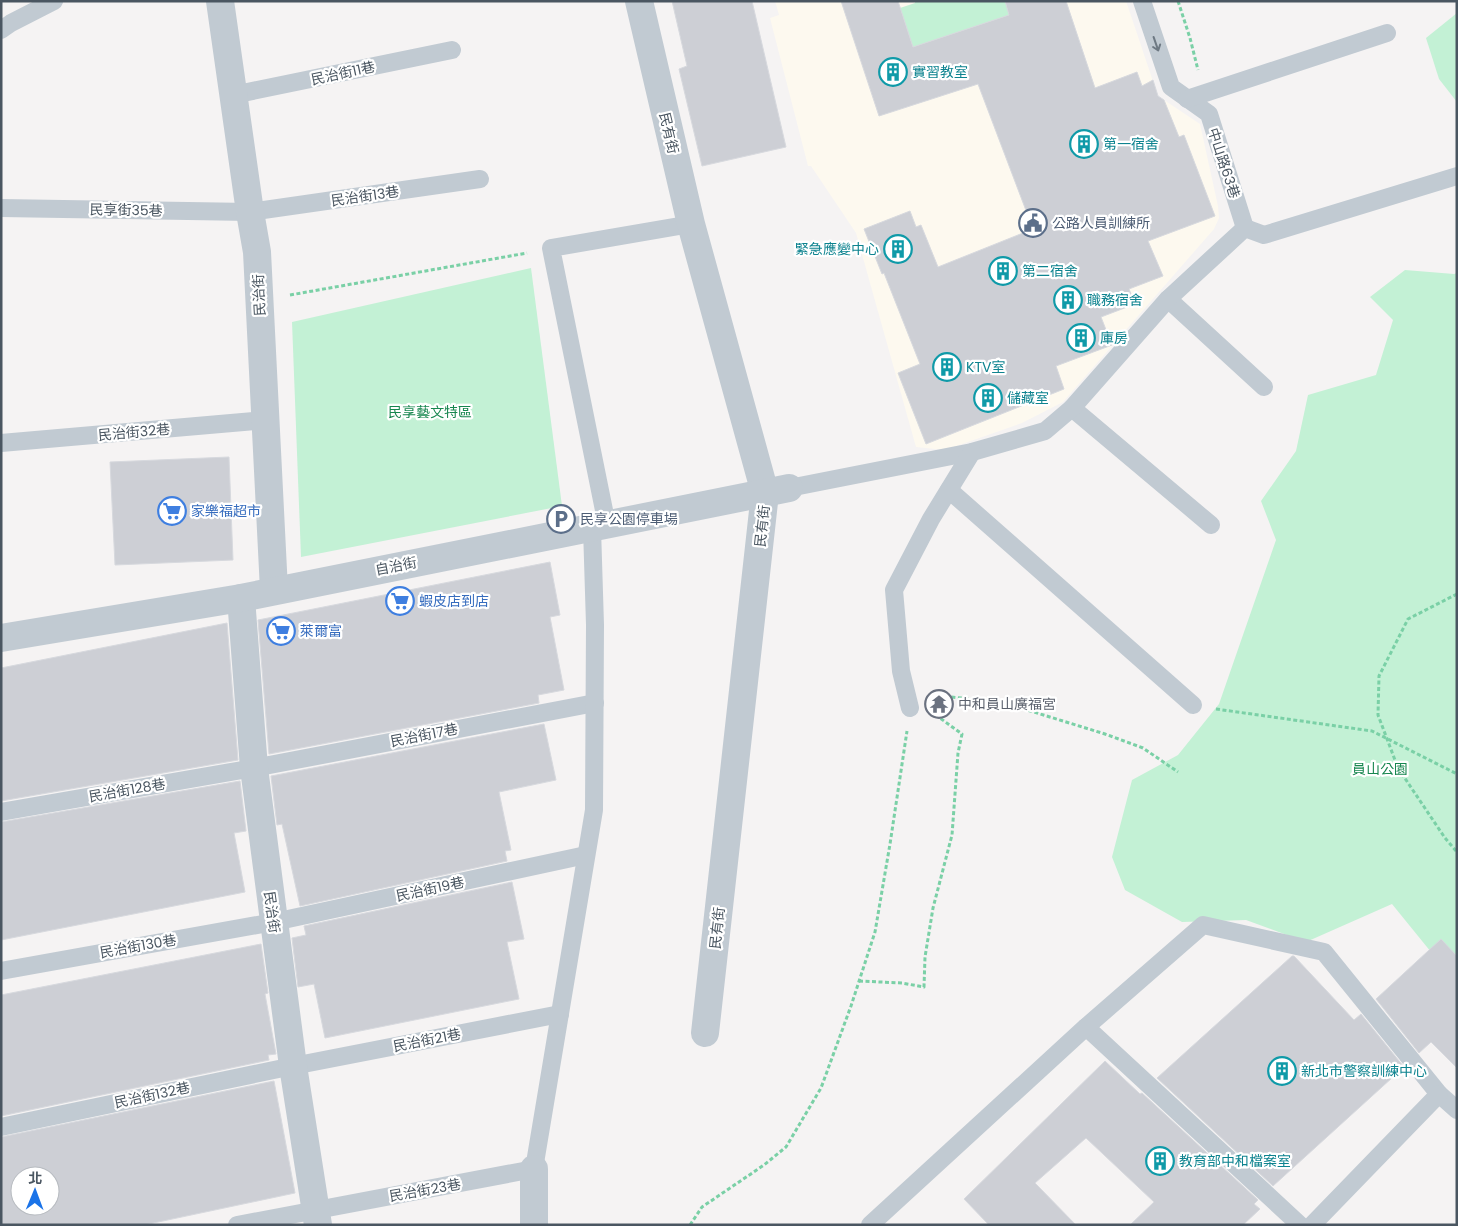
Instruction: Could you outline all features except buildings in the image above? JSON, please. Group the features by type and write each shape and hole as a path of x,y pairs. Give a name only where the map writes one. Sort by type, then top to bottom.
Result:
{"street":[{"name":"民治街","path":"220,1 257,252 274,590"},
{"name":"民有街","path":"638,1 691,224 777,491 705,1033"},
{"name":"自治街","path":"1,638 241,598 777,491"},
{"name":"民治街","path":"241,598 254,768 293,1066 316,1217"},
{"path":"534,1170 534,1225"}],"lane":[{"path":"6,26 54,1"},
{"name":"中山路63巷","path":"1142,1 1171,87 1209,114 1244,228"},
{"path":"1187,99 1387,32"},
{"name":"民治街11巷","path":"233,96 452,50"},
{"path":"777,491 972,452 1045,431 1072,408 1168,300 1244,228 1264,235 1457,176"},
{"name":"民治街13巷","path":"250,212 480,179"},
{"name":"民享街35巷","path":"1,208 250,212"},
{"path":"534,1170 594,810 595,625 599,526 552,248 691,224"},
{"path":"1168,300 1264,387"},
{"path":"1072,408 1211,525"},
{"name":"民治街32巷","path":"1,443 266,420"},
{"path":"908,700 902,671 894,590 931,519 972,452"},
{"path":"949,490 1193,705"},
{"name":"民治街17巷","path":"254,768 595,703"},
{"name":"民治街128巷","path":"1,812 254,768"},
{"name":"民治街19巷","path":"274,922 586,856"},
{"name":"民治街130巷","path":"1,970 274,922"},
{"path":"870,1225 1086,1027 1203,925 1324,952 1439,1094 1457,1110"},
{"name":"民治街21巷","path":"293,1066 560,1014"},
{"path":"1086,1027 1300,1225"},
{"name":"民治街132巷","path":"7,1126 293,1066"},
{"path":"1312,1225 1439,1094"},
{"name":"民治街23巷","path":"237,1225 316,1217 534,1170"}],"path":[{"path":"1178,1 1190,38 1209,114"},
{"path":"260,300 552,248"},
{"path":"1457,594 1408,619 1380,676 1378,715 1398,768 1445,838 1457,852"},
{"path":"908,700 982,700 1024,709 1105,734 1142,748 1178,772"},
{"path":"859,981 924,986 925,956 933,908 952,834 958,753 962,734 908,700"},
{"path":"690,1225 702,1207 764,1165 786,1146 821,1088 875,932 890,844 908,700"},
{"path":"1193,705 1372,732 1457,774"}],"shaded area":[{"name":"公路人員訓練所","path":"775,1 1126,1 1158,96 1200,124 1218,206 1219,218 1214,229 1063,402 1022,423 945,450 916,447 856,233 811,166 808,166 770,18 779,15"}],"green space":[{"path":"915,1 1005,1 1009,15 913,47 900,8 915,3"},
{"path":"1457,13 1457,102 1439,79 1426,38"},
{"name":"民享藝文特區","path":"531,268 562,506 301,557 292,322"},
{"name":"員山公園","path":"1405,270 1457,273 1457,976 1431,952 1392,904 1306,942 1246,920 1182,922 1125,890 1112,857 1132,780 1178,755 1219,704 1276,540 1261,501 1296,451 1308,395 1376,375 1393,320 1370,297"}],"place":[{"name":"實習教室","path":"893,72"},
{"name":"第一宿舍","path":"1084,144"},
{"name":"公路人員訓練所","path":"1033,223"},
{"name":"緊急應變中心","path":"898,249"},
{"name":"第二宿舍","path":"1003,271"},
{"name":"職務宿舍","path":"1068,300"},
{"name":"庫房","path":"1081,338"},
{"name":"KTV室","path":"947,367"},
{"name":"儲藏室","path":"988,398"},
{"name":"家樂福超市","path":"172,511"},
{"name":"民享公園停車場","path":"561,519"},
{"name":"蝦皮店到店","path":"400,601"},
{"name":"萊爾富","path":"281,631"},
{"name":"中和員山廣福宮","path":"939,704"},
{"name":"新北市警察訓練中心","path":"1282,1071"},
{"name":"教育部中和檔案室","path":"1160,1161"}]}
